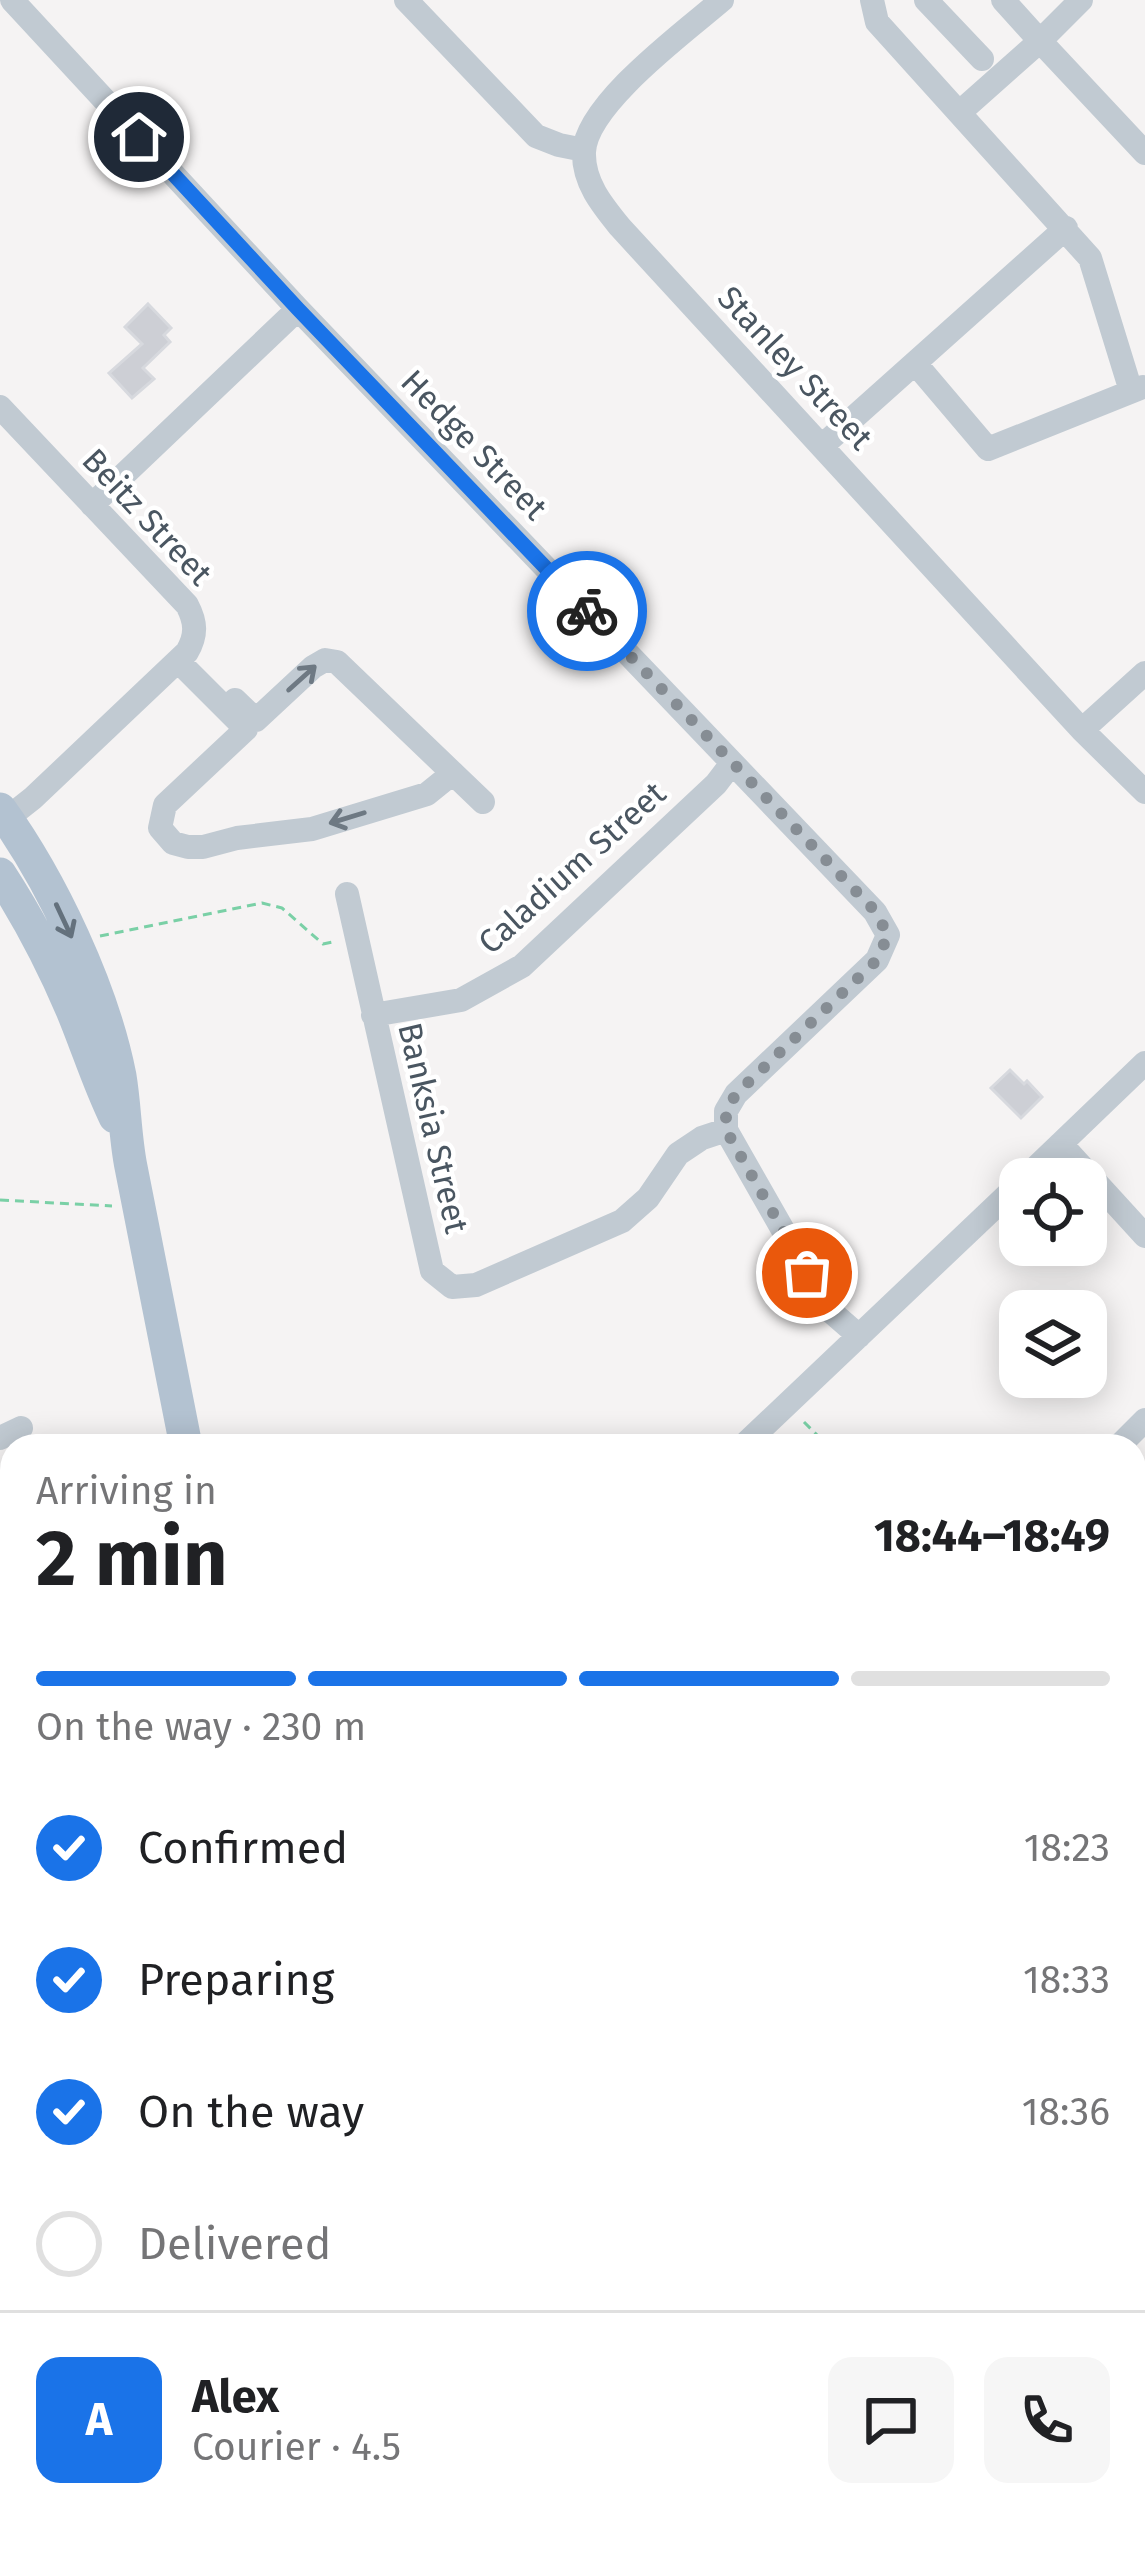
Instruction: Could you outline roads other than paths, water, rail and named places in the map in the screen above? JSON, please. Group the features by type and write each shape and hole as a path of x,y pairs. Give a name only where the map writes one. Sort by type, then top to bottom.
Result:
{"main road":[{"path":"2,818 53,899 100,1007 120,1079 124,1135 185,1434"},
{"path":"0,874 55,971 98,1084 124,1135"}],"street":[{"name":"Hedge Street","path":"12,0 298,309 875,911 888,935 877,960 736,1094 726,1111 726,1130"},
{"path":"406,0 531,132 547,142 584,150 595,119 612,98 722,0"},
{"path":"872,0 878,22 1090,258 1138,388 988,449 915,363"},
{"path":"926,0 982,59"},
{"path":"1003,0 1145,153"},
{"path":"960,112 1082,0"},
{"name":"Stanley Street","path":"584,150 590,184 620,227 1082,730 1145,792"},
{"path":"822,446 1066,228"},
{"path":"92,505 298,309"},
{"name":"Beitz Street","path":"0,407 187,605 196,632 182,656"},
{"path":"182,656 256,720 313,668 325,660 337,662 483,802"},
{"path":"182,656 246,729 165,805 160,828 173,842 202,847 312,829 427,794 453,773"},
{"path":"2,818 182,656"},
{"path":"1082,730 1145,673"},
{"name":"Caladium Street","path":"373,1015 461,1000 522,966 732,764"},
{"name":"Banksia Street","path":"347,894 432,1271 452,1288 476,1285 622,1221 648,1198 678,1154 726,1130"},
{"path":"1046,1158 1145,1064"},
{"path":"726,1130 828,1309 860,1336"},
{"path":"1061,1144 1145,1236"},
{"path":"755,1434 999,1203"}]}
